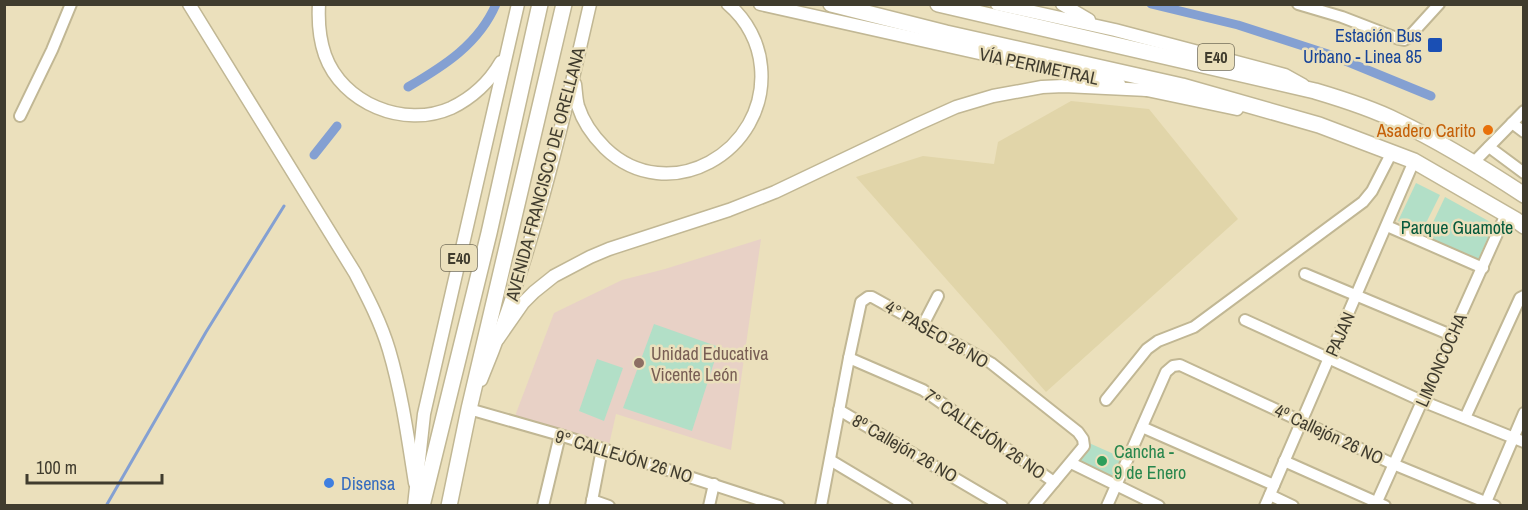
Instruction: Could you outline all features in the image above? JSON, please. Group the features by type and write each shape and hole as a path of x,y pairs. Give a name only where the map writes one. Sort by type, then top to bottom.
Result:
{"highway":[{"path":"422,506 489,233 540,4"},
{"name":"AVENIDA FRANCISCO DE ORELLANA","path":"449,506 469,409 564,4"},
{"name":"VÍA PERIMETRAL","path":"831,4 946,33 1182,86 1319,125 1414,161 1524,226"},
{"name":"VÍA PERIMETRAL","path":"938,4 1315,91 1344,100 1396,120 1474,162 1524,195"}],"main road":[{"path":"189,4 349,264 380,323 396,376 416,483"},
{"path":"319,4 321,43 338,78 345,87 364,101 393,112 416,115 450,109 484,84 507,53"},
{"name":"E40","path":"414,506 424,414 518,4"},
{"name":"AVENIDA FRANCISCO DE ORELLANA","path":"469,409 498,339 528,251 574,76 590,4"},
{"path":"574,76 578,106 584,119 599,142 621,160 642,170 656,173 681,172 705,165 727,151 744,133 755,114 760,94 762,75 757,48 747,26 728,4"},
{"name":"VÍA PERIMETRAL","path":"760,4 1228,106 1297,125 1319,125"},
{"name":"VÍA PERIMETRAL","path":"997,4 1115,30 1285,75 1315,91"},
{"path":"1062,4 1082,17 1115,30"},
{"path":"498,339 523,303 543,284 590,257 775,192 956,107 993,96 1042,87 1148,90"}],"street":[{"path":"20,116 71,4"},
{"path":"1298,4 1342,17 1404,40 1439,4"},
{"path":"1474,162 1524,111"},
{"path":"1512,123 1524,132"},
{"path":"1489,147 1524,173"},
{"path":"1106,400 1147,349 1158,341 1194,327 1364,202 1392,152"},
{"name":"PAJAN","path":"1269,495 1414,161"},
{"name":"LIMONCOCHA","path":"1379,504 1393,464 1506,214"},
{"path":"1387,226 1483,268"},
{"path":"1305,274 1451,335"},
{"path":"923,325 938,296"},
{"name":"4° PASEO 26 NO","path":"821,506 861,302 867,297 872,297 991,363 1078,432 1083,439 1084,446 1071,463"},
{"path":"1465,418 1522,297"},
{"path":"1245,320 1422,401 1518,440"},
{"name":"7° CALLEJÓN 26 NO","path":"849,358 923,390 1054,482"},
{"name":"4º Callejón 26 NO","path":"1142,427 1166,372 1173,366 1180,365 1393,464 1491,504"},
{"name":"9° CALLEJÓN 26 NO","path":"469,409 560,435 779,506"},
{"name":"8º Callejón 26 NO","path":"839,410 1002,506"},
{"path":"1491,504 1518,440 1524,413"},
{"path":"1107,506 1142,427 1293,506"},
{"path":"543,506 560,435"},
{"path":"602,449 591,503 609,506"},
{"path":"830,460 903,505"},
{"path":"1284,461 1379,504"},
{"path":"1034,506 1071,463 1159,506"},
{"path":"709,506 714,484"}],"shaded area":[{"path":"1071,101 1149,109 1238,219 1046,392 856,177 923,156 994,164 998,142"},
{"name":"Unidad Educativa Vicente León","path":"761,239 731,450 616,414 609,445 515,416 554,313 622,280"}],"green space":[{"path":"1416,183 1440,195 1421,233 1398,221"},
{"name":"Parque Guamote","path":"1445,197 1494,224 1478,260 1426,237"},
{"path":"654,324 719,347 692,431 623,408"},
{"path":"597,359 623,368 604,421 579,411"},
{"name":"Cancha - 9 de Enero","path":"1089,443 1125,459 1115,479 1080,462"}],"waterway":[{"path":"408,87 459,53 480,31 496,4"},
{"path":"1151,4 1238,25 1331,55 1431,96"},
{"path":"314,155 337,126"},
{"path":"106,506 206,332 284,206"}],"place":[{"name":"Estación Bus Urbano - Linea 85","path":"1435,45"},
{"name":"Asadero Carito","path":"1488,130"},
{"name":"Unidad Educativa Vicente León","path":"639,363"},
{"name":"Cancha - 9 de Enero","path":"1102,461"},
{"name":"Disensa","path":"329,483"}]}
